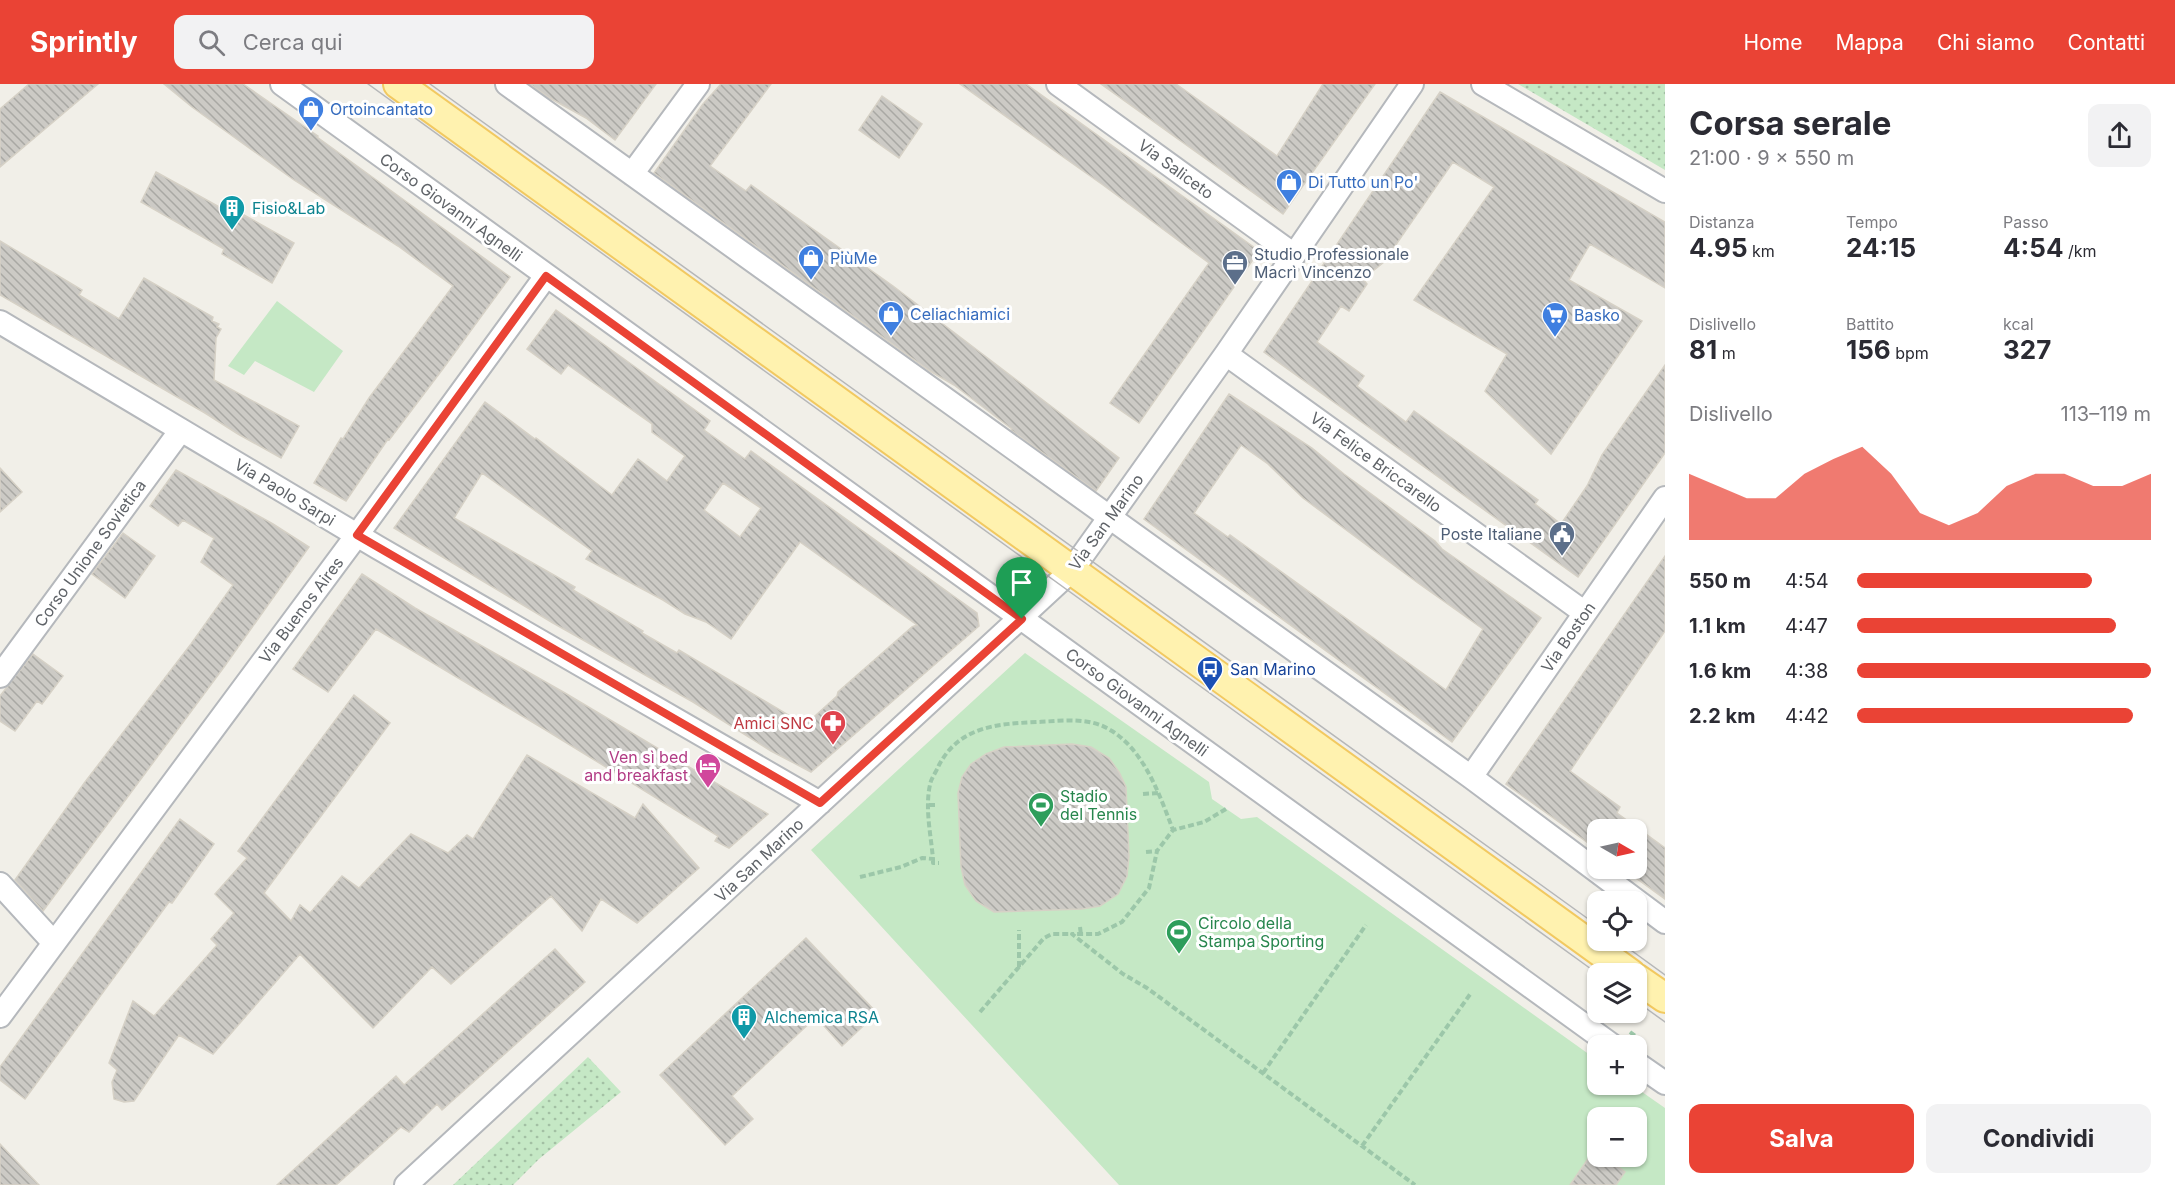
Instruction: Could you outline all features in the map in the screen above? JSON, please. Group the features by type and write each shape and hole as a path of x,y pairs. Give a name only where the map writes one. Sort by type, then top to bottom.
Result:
{"main road":[{"path":"398,84 1616,963"},
{"path":"1647,986 1665,998"}],"street":[{"name":"Corso Giovanni Agnelli","path":"282,84 1598,1035"},
{"path":"507,84 1471,777 1665,922"},
{"path":"632,174 698,84"},
{"name":"Via Saliceto","path":"1058,84 1294,255"},
{"name":"Via San Marino","path":"406,1185 1022,619 1072,570 1111,519 1412,84"},
{"path":"1483,84 1665,191"},
{"name":"Via Buenos Aires","path":"0,1016 546,276"},
{"name":"Via Paolo Sarpi","path":"0,322 357,535 820,803"},
{"name":"Via Felice Briccarello","path":"1226,354 1585,613"},
{"name":"Corso Unione Sovietica","path":"0,676 181,430"},
{"name":"Via Boston","path":"1471,777 1665,498"},
{"path":"0,884 54,943"},
{"path":"1647,1070 1665,1083"}],"path":[{"path":"939,863 933,863 929,805 931,781 944,757 964,736 1004,725 1086,720 1112,731 1130,747 1158,793 1173,830"},
{"path":"1143,794 1158,793"},
{"path":"929,805 936,805"},
{"path":"980,1012 1044,938 1052,934 1098,934 1122,922 1149,888 1157,852 1173,830 1204,822 1226,809"},
{"path":"1146,852 1157,852"},
{"path":"860,877 901,867 922,858 933,859"},
{"path":"1263,1073 1366,925"},
{"path":"1080,927 1081,935"},
{"path":"1019,930 1019,967"},
{"path":"1072,934 1122,974 1147,988 1415,1185"},
{"path":"1362,1146 1471,993"}],"green space":[{"path":"1518,84 1665,84 1665,170"},
{"path":"277,301 343,351 314,392 255,361 244,375 228,366"},
{"name":"Circolo della Stampa Sporting","path":"1025,653 1209,782 1212,799 1241,819 1257,817 1587,1053 1587,1095 1646,1095 1665,1108 1665,1185 1119,1185 811,850"},
{"path":"588,1057 621,1092 539,1159 513,1185 453,1185"}],"building":[{"path":"29,84 98,84 0,167 0,109"},
{"path":"164,84 243,84 510,277 388,439 346,501 314,483 369,398 453,286 398,246 294,180 192,107"},
{"path":"530,84 656,84 615,140 586,118"},
{"path":"721,84 771,84 710,166 746,191 751,185 893,286 1119,458 1096,491 1011,430 954,385 930,371 654,173 703,104"},
{"path":"960,84 1026,84 1259,251 1139,423 1110,403 1209,263"},
{"path":"1101,84 1176,84 1277,156 1323,84 1375,84 1283,214"},
{"path":"1440,92 1665,222 1665,288 1590,244 1569,280 1642,321 1551,454 1485,391 1507,354 1414,300 1494,187 1453,162 1384,262 1363,279 1367,284 1349,311 1341,306 1317,342 1364,376 1357,386 1406,422 1414,411 1538,500 1535,504 1561,524 1587,486 1602,455 1665,365 1665,453 1578,577 1264,352"},
{"path":"882,96 922,124 899,158 859,130"},
{"name":"Fisio&Lab","path":"156,172 241,219 244,215 294,243 272,283 222,254 224,249 141,202"},
{"path":"0,241 82,290 79,295 119,319 144,278 213,317 212,321 219,324 217,327 221,329 216,338 214,380 299,426 281,458 0,295"},
{"path":"556,310 710,421 704,430 745,459 751,451 977,613 979,626 811,772 771,751 693,702 553,623 394,528 485,402 612,495 638,459 667,481 685,456 652,432 652,424 568,365 561,374 527,349","holes":["482,473 592,551 586,559 685,614 706,622 731,639 800,542 917,625 838,692 837,696 805,725 679,650 677,653 642,633 643,631 573,590 575,587 454,518","723,483 761,508 740,537 704,510"]},
{"path":"1229,394 1312,448 1435,541 1442,549 1541,618 1452,742 1144,519","holes":["1241,445 1268,464 1303,498 1483,629 1446,690 1230,535 1228,537 1194,513"]},
{"path":"0,468 22,492 0,512"},
{"path":"176,470 273,524 309,547 224,667 43,911 15,880 85,782 191,644 233,585 201,562 214,538 183,520 178,526 150,506"},
{"path":"123,533 155,556 125,598 92,574"},
{"path":"1665,556 1665,631 1570,771 1620,807 1617,813 1625,819 1587,819 1587,842 1506,784"},
{"path":"362,574 415,608 565,693 768,814 729,848 715,841 718,836 376,629 328,692 293,669"},
{"path":"33,654 63,676 42,704 37,701 15,731 0,721 0,696"},
{"path":"354,695 390,723 264,893 291,921 300,905 310,913 342,876 359,888 411,834 448,853 467,835 473,839 527,755 635,818 643,804 699,868 637,923 601,899 582,931 551,896 451,984 432,967 373,1028 300,954 213,1054 179,1035 134,1101 124,1102 114,1099 112,1082 117,1070 109,1063 133,1001 154,1016 217,945 211,939 234,913 215,894 247,858 238,851"},
{"name":"Stadio del Tennis","path":"1072,744 1091,747 1109,758 1126,787 1129,856 1127,876 1118,894 1100,906 1082,909 994,912 976,901 965,885 961,867 958,793 962,777 971,764 986,754 1004,747"},
{"path":"180,819 214,844 25,1099 0,1080 0,1067"},
{"path":"1647,835 1665,848 1665,899 1637,879 1647,879"},
{"name":"Alchemica RSA","path":"806,938 877,1013 842,1046 816,1017 732,1096 753,1119 725,1145 660,1075"},
{"path":"555,949 585,982 442,1110 437,1104 409,1132 401,1127 336,1185 277,1185 396,1076 404,1085"},
{"path":"0,1144 39,1185 0,1185"},
{"path":"1587,1160 1587,1167 1618,1167 1625,1172 1616,1185 1570,1185"}],"tram line":[{"path":"368,84 1587,966"},
{"path":"430,84 1587,918"},
{"path":"1632,951 1665,975"},
{"path":"1647,1009 1665,1022"}],"place":[{"name":"Ortoincantato","path":"311,132"},
{"name":"Di Tutto un Po'","path":"1289,205"},
{"name":"Fisio&Lab","path":"232,231"},
{"name":"PiùMe","path":"811,281"},
{"name":"Studio Professionale Macrì Vincenzo","path":"1235,286"},
{"name":"Celiachiamici","path":"891,337"},
{"name":"Basko","path":"1555,338"},
{"name":"Poste Italiane","path":"1562,557"},
{"name":"San Marino","path":"1210,692"},
{"name":"Amici SNC","path":"833,746"},
{"name":"Ven sì bed and breakfast","path":"708,789"},
{"name":"Stadio del Tennis","path":"1041,828"},
{"name":"Circolo della Stampa Sporting","path":"1179,955"},
{"name":"Alchemica RSA","path":"744,1040"}],"route":[{"path":"546,276 1022,619 820,803 357,535 546,276"}]}
